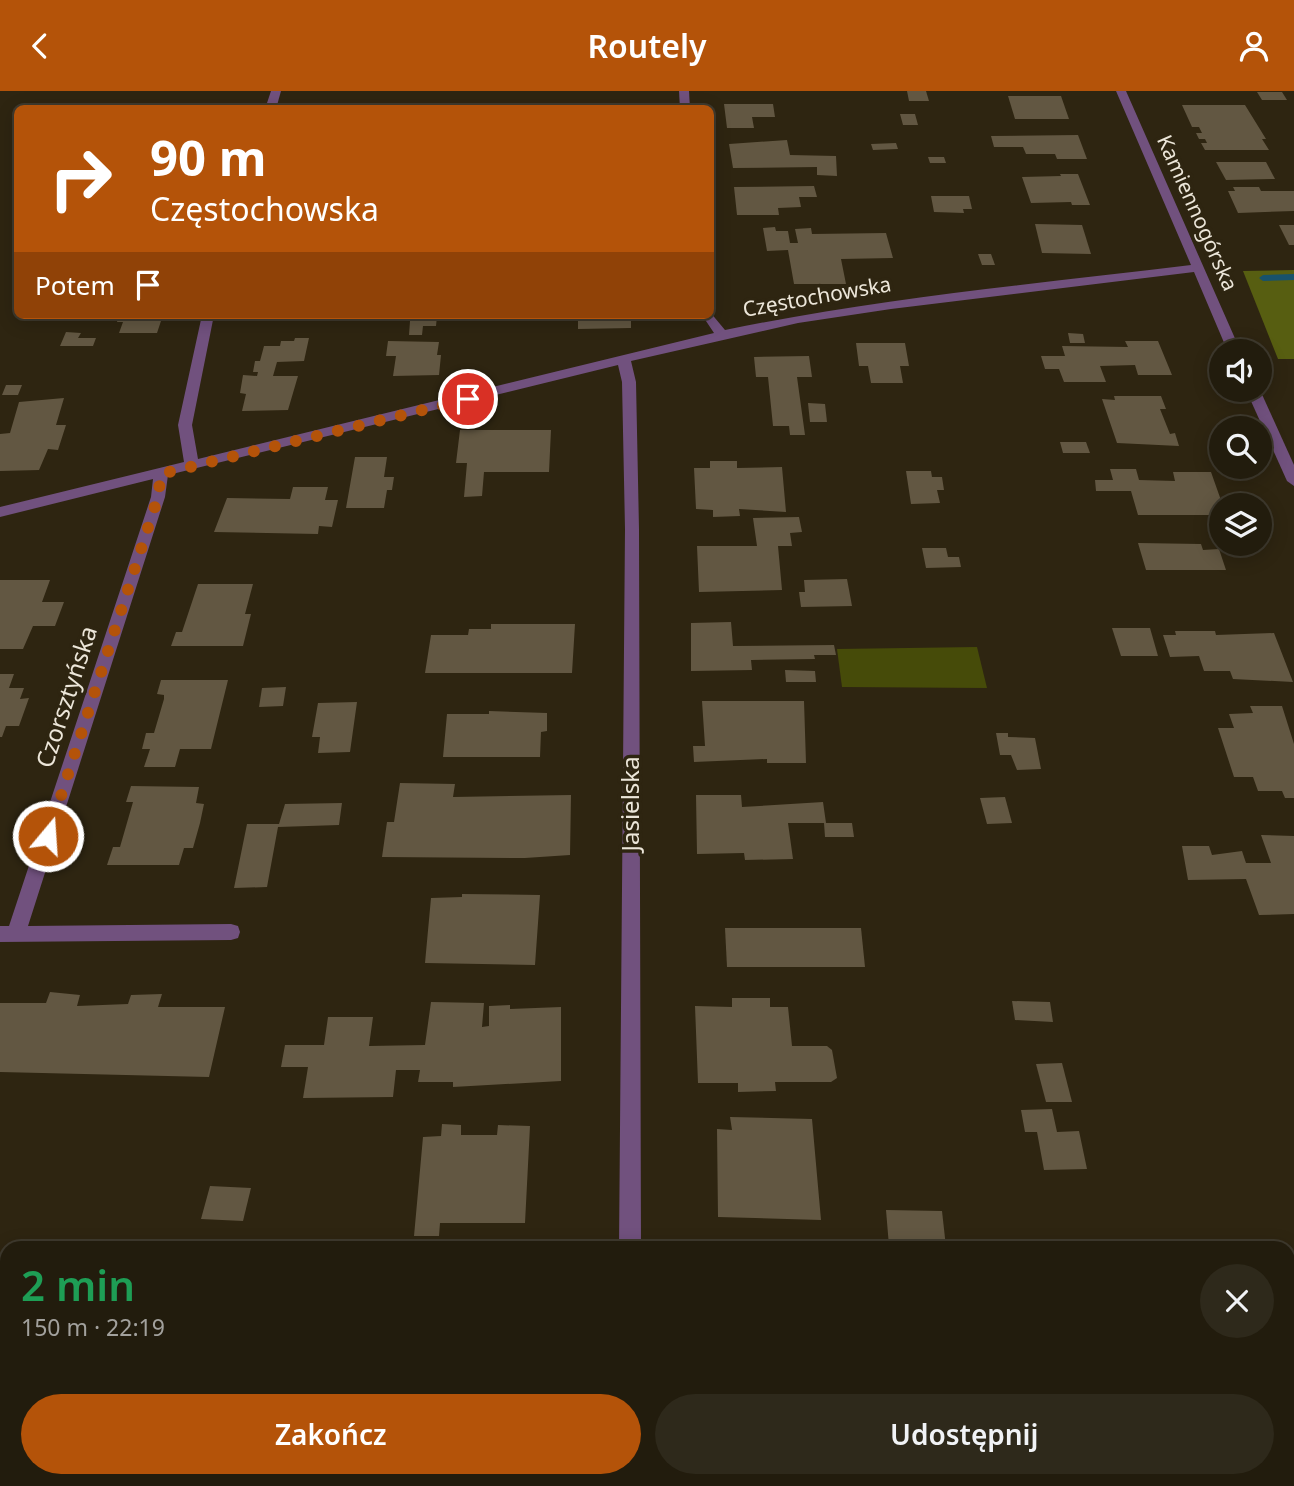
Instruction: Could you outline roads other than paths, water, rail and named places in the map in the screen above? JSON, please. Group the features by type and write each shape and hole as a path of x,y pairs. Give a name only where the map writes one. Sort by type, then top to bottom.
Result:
{"street":[{"name":"Kamiennogórska","path":"1121,91 1229,339"},
{"name":"Częstochowska","path":"0,512 722,335 798,319 891,305 1199,268"},
{"path":"192,466 185,425 207,319"},
{"path":"711,319 722,335"},
{"name":"Jasielska","path":"624,361 629,382 632,529 630,1241"},
{"path":"1258,402 1294,481"},
{"name":"Czorsztyńska","path":"161,474 158,497 8,934 231,932"}],"waterway":[{"path":"1263,278 1294,277"}]}
